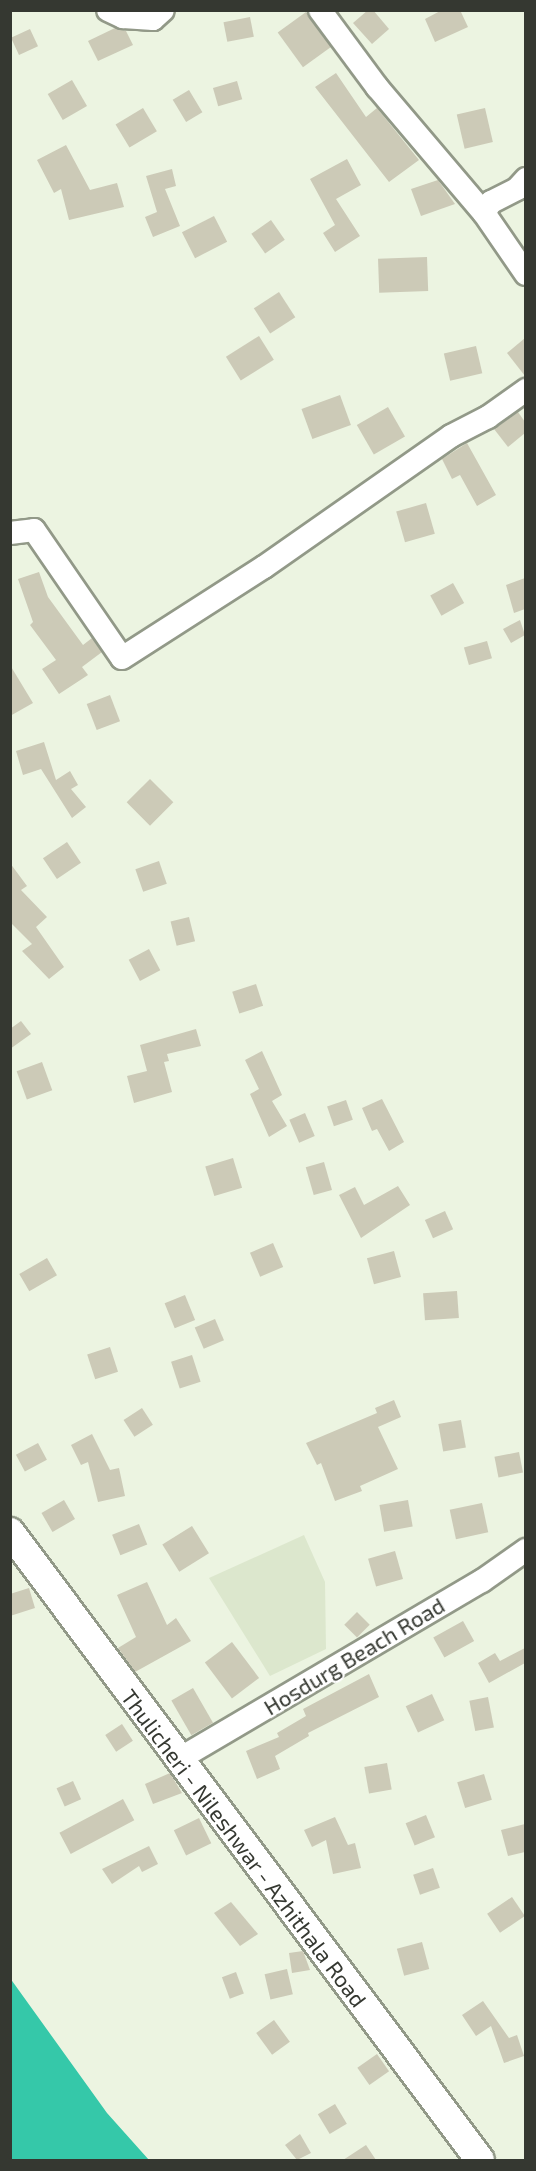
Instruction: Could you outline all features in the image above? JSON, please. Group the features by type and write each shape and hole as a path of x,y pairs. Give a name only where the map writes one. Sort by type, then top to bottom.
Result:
{"main road":[{"name":"Thulicheri - Nileshwar - Azhithala Road","path":"10,1532 480,2160"}],"street":[{"path":"108,10 123,17 153,19 163,10"},
{"path":"320,10 377,87 484,213 525,274"},
{"path":"484,213 491,202 517,189 525,179"},
{"path":"10,533 34,530 123,658 313,534 451,436 488,417 525,390"},
{"name":"Hosdurg Beach Road","path":"181,1758 482,1581 525,1550"}],"shaded area":[{"path":"304,1535 325,1582 326,1649 270,1676 209,1578"}],"water":[{"path":"10,1978 107,2113 149,2160 11,2160"}],"building":[{"path":"368,10 373,10 389,29 372,44 353,23"},
{"path":"442,10 460,10 468,27 435,42 425,19"},
{"path":"306,12 331,47 303,67 278,33"},
{"path":"250,17 254,37 227,42 223,22"},
{"path":"115,28 126,31 133,45 98,61 88,41"},
{"path":"30,29 38,46 19,55 11,38"},
{"path":"336,73 366,117 377,108 419,160 389,182 315,87"},
{"path":"72,80 87,106 63,120 48,94"},
{"path":"237,81 242,99 218,106 213,88"},
{"path":"189,90 202,112 186,122 173,100"},
{"path":"143,108 157,131 129,148 116,124"},
{"path":"485,108 493,142 465,149 457,115"},
{"path":"66,145 90,190 117,183 124,207 69,220 61,189 54,193 37,160"},
{"path":"347,159 361,185 336,199 360,236 335,252 323,233 335,225 310,179"},
{"path":"172,169 176,186 165,189 180,226 153,237 145,217 157,212 146,176"},
{"path":"438,180 455,204 421,216 411,189"},
{"path":"214,216 227,242 195,258 182,232"},
{"path":"271,220 285,240 265,253 251,234"},
{"path":"427,257 428,291 379,293 378,259"},
{"path":"279,292 295,317 270,333 254,308"},
{"path":"259,336 274,360 241,380 226,357"},
{"path":"525,338 525,376 507,353"},
{"path":"476,346 482,373 450,381 444,353"},
{"path":"340,395 351,425 312,439 301,409"},
{"path":"388,407 405,436 374,454 357,425"},
{"path":"518,412 525,422 525,433 508,447 494,429"},
{"path":"467,443 496,495 477,506 460,475 452,479 442,459"},
{"path":"426,503 435,534 405,542 396,512"},
{"path":"39,572 48,597 83,645 92,638 102,652 82,667 88,675 59,694 42,669 56,660 30,625 33,622 18,579"},
{"path":"525,578 525,609 514,613 506,585"},
{"path":"453,583 464,603 441,616 430,596"},
{"path":"520,620 525,635 511,643 503,629"},
{"path":"487,641 492,658 469,665 464,648"},
{"path":"10,665 33,703 10,716"},
{"path":"110,695 120,721 97,730 87,704"},
{"path":"44,742 56,780 70,771 78,785 71,789 86,807 72,818 41,769 23,775 16,751"},
{"path":"150,779 173,802 150,826 127,802"},
{"path":"67,842 81,863 57,879 43,858"},
{"path":"159,861 167,884 143,892 135,869"},
{"path":"10,863 27,886 21,890 47,917 36,927 64,967 49,979 22,951 32,944 10,922"},
{"path":"189,917 195,941 177,946 171,922"},
{"path":"149,949 160,970 140,981 129,960"},
{"path":"256,984 263,1006 239,1014 232,992"},
{"path":"21,1021 31,1034 10,1049 10,1029"},
{"path":"196,1029 201,1046 167,1054 169,1061 164,1062 172,1092 134,1103 127,1076 147,1071 140,1045"},
{"path":"262,1051 282,1095 272,1101 287,1126 269,1137 250,1094 259,1089 245,1060"},
{"path":"42,1062 52,1090 27,1099 17,1071"},
{"path":"382,1099 404,1142 389,1151 377,1129 372,1131 362,1108"},
{"path":"346,1100 353,1120 334,1126 327,1107"},
{"path":"305,1113 315,1136 299,1143 289,1120"},
{"path":"233,1158 242,1188 214,1196 205,1166"},
{"path":"324,1162 332,1190 314,1195 306,1167"},
{"path":"398,1186 410,1205 361,1238 339,1195 355,1187 364,1205"},
{"path":"445,1211 453,1229 433,1238 425,1220"},
{"path":"273,1243 283,1267 260,1277 250,1253"},
{"path":"394,1251 401,1277 374,1284 367,1258"},
{"path":"47,1258 57,1275 29,1291 19,1274"},
{"path":"457,1291 459,1318 425,1320 423,1293"},
{"path":"185,1295 195,1320 175,1328 165,1303"},
{"path":"215,1319 224,1340 204,1349 195,1328"},
{"path":"110,1347 118,1372 95,1379 87,1354"},
{"path":"192,1355 201,1382 180,1388 171,1362"},
{"path":"394,1400 401,1417 378,1427 398,1469 360,1486 362,1491 335,1501 321,1463 317,1465 306,1443 377,1413 375,1408"},
{"path":"142,1408 153,1425 134,1437 124,1420"},
{"path":"461,1420 466,1448 443,1452 438,1424"},
{"path":"92,1434 110,1470 119,1468 125,1496 98,1502 88,1462 81,1465 71,1445"},
{"path":"38,1443 47,1460 25,1472 16,1455"},
{"path":"519,1452 523,1473 498,1477 494,1457"},
{"path":"64,1500 75,1519 52,1532 41,1513"},
{"path":"408,1500 413,1527 384,1532 379,1505"},
{"path":"482,1503 488,1532 456,1539 450,1510"},
{"path":"139,1524 147,1544 120,1555 112,1535"},
{"path":"192,1526 209,1553 179,1572 162,1545"},
{"path":"395,1551 403,1579 376,1587 368,1559"},
{"path":"147,1582 167,1625 176,1618 191,1641 135,1672 118,1648 136,1637 117,1595"},
{"path":"29,1588 35,1608 10,1616 10,1594"},
{"path":"357,1612 370,1625 357,1637 344,1625"},
{"path":"463,1621 474,1641 444,1658 433,1637"},
{"path":"232,1642 259,1678 232,1698 205,1662"},
{"path":"525,1648 525,1663 489,1683 478,1663 495,1653 500,1661"},
{"path":"369,1674 379,1697 308,1733 309,1736 275,1756 280,1769 257,1779 246,1751 279,1737 277,1733 306,1716 303,1709"},
{"path":"193,1688 213,1723 191,1735 171,1700"},
{"path":"432,1694 444,1720 418,1733 406,1706"},
{"path":"488,1697 494,1727 475,1731 469,1701"},
{"path":"122,1724 133,1741 116,1752 105,1735"},
{"path":"387,1763 392,1790 369,1794 364,1767"},
{"path":"170,1773 182,1793 153,1804 145,1784"},
{"path":"484,1774 492,1800 465,1808 457,1782"},
{"path":"73,1781 81,1799 65,1807 57,1788"},
{"path":"123,1799 134,1820 71,1854 59,1833"},
{"path":"426,1815 435,1837 415,1845 406,1823"},
{"path":"335,1817 348,1845 355,1843 361,1868 333,1874 326,1840 312,1847 304,1830"},
{"path":"199,1818 211,1843 186,1855 174,1830"},
{"path":"525,1824 525,1852 508,1856 501,1830"},
{"path":"149,1846 158,1864 142,1872 139,1866 112,1884 102,1869"},
{"path":"433,1868 440,1888 420,1895 413,1875"},
{"path":"512,1897 525,1916 500,1933 487,1914"},
{"path":"231,1902 258,1934 240,1946 214,1913"},
{"path":"422,1942 429,1969 404,1976 397,1949"},
{"path":"303,1951 310,1970 292,1973 289,1953"},
{"path":"287,1969 293,1994 270,2000 265,1974"},
{"path":"236,1972 244,1994 230,1999 222,1977"},
{"path":"483,2001 509,2038 517,2035 524,2056 504,2063 491,2026 476,2036 462,2015"},
{"path":"274,2020 290,2042 272,2055 256,2033"},
{"path":"377,2054 389,2071 369,2085 357,2068"},
{"path":"335,2104 347,2124 330,2134 318,2114"},
{"path":"300,2134 311,2153 297,2160 285,2145"},
{"path":"366,2145 376,2160 343,2160"}]}
